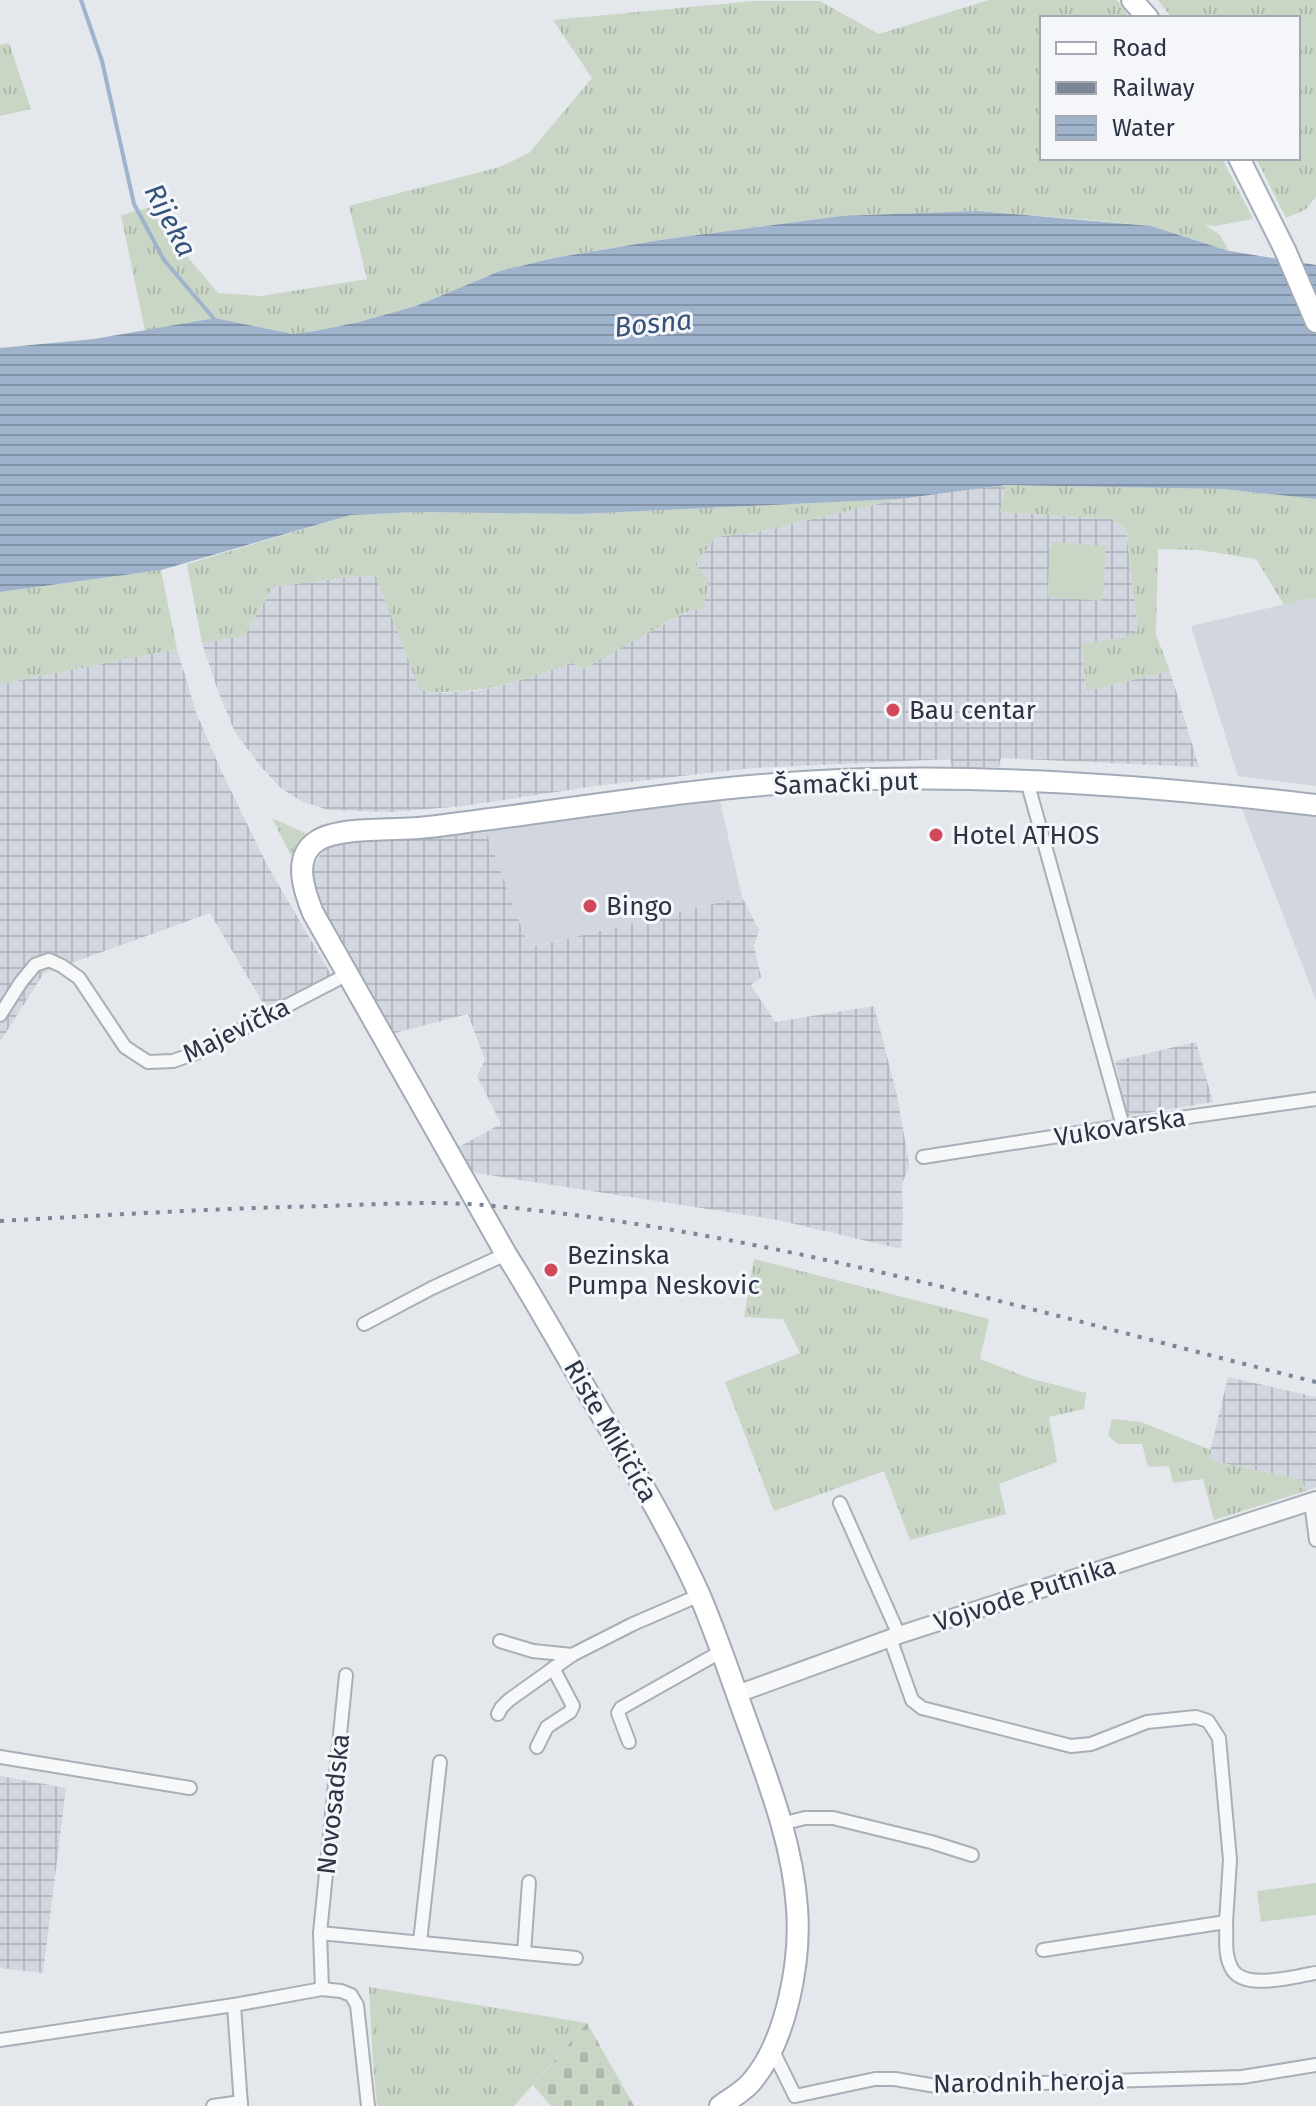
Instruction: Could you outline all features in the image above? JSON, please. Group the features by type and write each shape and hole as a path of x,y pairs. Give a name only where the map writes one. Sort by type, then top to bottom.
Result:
{"main road":[{"path":"1132,0 1146,16"},
{"path":"1240,160 1285,250 1316,322"},
{"name":"Šamački put","path":"378,830 419,828 698,791 876,779 1027,781 1196,791 1316,805"},
{"name":"Riste Mikičića","path":"378,830 343,833 318,840 306,854 302,866 306,896 506,1254 655,1503 700,1595 722,1651 791,1858 798,1909 792,1986 785,2017 766,2063 751,2083 720,2106"}],"street":[{"path":"1027,781 1123,1126"},
{"name":"Majevička","path":"0,1015 35,965 49,960 79,978 125,1047 148,1062 173,1061 196,1053 348,974"},
{"name":"Vukovarska","path":"923,1157 1316,1099"},
{"path":"364,1324 506,1254"},
{"path":"1314,1501 1316,1540"},
{"name":"Vojvode Putnika","path":"737,1694 894,1636 1314,1501"},
{"path":"840,1503 894,1636 912,1700 922,1708 1071,1746 1091,1744 1147,1722 1196,1717 1208,1721 1219,1738 1230,1860 1226,1922 1230,1965 1241,1979 1258,1981 1316,1973"},
{"path":"498,1714 509,1700 572,1655 700,1595"},
{"path":"500,1641 533,1651 572,1655"},
{"path":"629,1742 619,1720 621,1708 722,1651"},
{"path":"537,1747 547,1727 570,1712 573,1706 553,1668"},
{"name":"Novosadska","path":"322,1989 320,1933 346,1675"},
{"path":"0,1757 190,1788"},
{"path":"420,1942 440,1762"},
{"path":"781,1824 805,1818 833,1818 972,1855"},
{"path":"524,1953 529,1882"},
{"path":"1043,1950 1226,1922"},
{"path":"320,1933 576,1958"},
{"path":"0,2040 322,1989 341,1991 351,1995 357,2005 368,2106"},
{"path":"213,2106 241,2104 234,2005"},
{"name":"Narodnih heroja","path":"772,2049 797,2101 875,2079 936,2086 1227,2078 1316,2065"}],"shaded area":[{"path":"1006,485 1000,512 1112,519 1126,529 1138,631 1126,637 1082,644 1086,691 1170,671 1199,767 1001,758 999,767 952,768 950,759 753,768 602,785 464,806 391,812 329,810 303,802 282,789 261,767 235,732 202,643 244,636 273,587 376,576 420,690 442,693 477,691 572,663 659,627 686,612 703,609 695,564 715,537 757,532 899,499"},
{"path":"1316,599 1316,786 1238,776 1191,626"},
{"path":"177,649 196,712 220,768 267,865 332,976 267,1010 210,913 44,973 0,1042 0,684"},
{"path":"719,797 742,897 528,948 485,829"},
{"path":"1242,809 1316,815 1316,1000"},
{"path":"485,829 529,948 742,897 759,930 754,946 761,977 751,985 775,1022 874,1006 897,1095 909,1163 902,1184 901,1249 778,1220 470,1172 457,1148 501,1124 477,1076 485,1060 468,1014 391,1034 314,892 312,878 320,855 329,845 337,842"},
{"path":"1196,1042 1213,1102 1128,1116 1115,1061"},
{"path":"1228,1377 1316,1397 1316,1487 1306,1491 1302,1480 1208,1460"},
{"path":"0,1776 66,1788 43,1973 0,1968"}],"green space":[{"path":"989,0 1117,0 1129,16 1040,16 1040,160 1223,160 1253,219 1205,225 1220,235 1229,251 1151,226 1103,221 977,211 841,216 660,240 554,258 500,271 416,306 315,331 293,334 215,318 145,331 121,215 156,206 186,255 218,293 261,296 367,279 349,206 500,167 529,153 592,78 553,20 754,1 820,1 879,34"},
{"path":"1158,0 1316,0 1316,197 1305,210 1286,218 1257,160 1300,160 1300,16 1170,16"},
{"path":"9,43 31,109 0,116 0,45"},
{"path":"1006,485 1223,489 1316,499 1316,599 1284,605 1256,559 1199,550 1158,549 1156,635 1170,671 1086,691 1082,644 1126,637 1138,630 1126,529 1112,519 1000,512"},
{"path":"899,499 757,532 716,537 695,564 709,581 703,609 685,612 584,669 572,663 516,682 461,691 420,691 376,576 273,587 244,636 202,643 187,564 351,515 418,512 579,514"},
{"path":"1051,542 1106,546 1102,601 1047,597"},
{"path":"161,570 177,649 0,684 0,592"},
{"path":"272,818 307,834 291,856"},
{"path":"754,1259 989,1319 980,1359 1029,1378 1086,1393 1084,1409 1049,1417 1057,1462 999,1484 1006,1514 910,1540 884,1471 774,1511 725,1382 800,1353 783,1319 744,1317"},
{"path":"1112,1419 1141,1422 1211,1450 1209,1460 1302,1480 1306,1491 1214,1520 1203,1479 1173,1483 1169,1466 1148,1467 1142,1444 1118,1444 1108,1436"},
{"path":"1316,1883 1316,1915 1261,1922 1257,1891"},
{"path":"369,1987 587,2023 514,2106 377,2106"},
{"path":"587,2023 634,2106 551,2106 533,2085"}],"water":[{"name":"Bosna","path":"977,211 1151,226 1229,251 1316,265 1316,499 1223,489 1006,485 899,499 579,514 418,512 351,515 161,570 0,592 0,348 94,339 215,318 293,334 315,331 416,306 500,271 554,258 660,240 841,216"}],"waterway":[{"name":"Rijeka","path":"81,0 102,61 134,204 164,260 215,320"}],"railway":[{"path":"0,1221 425,1203 483,1205 589,1217 694,1234 902,1277 1316,1382"}],"place":[{"name":"Bau centar","path":"893,710"},
{"name":"Hotel ATHOS","path":"936,835"},
{"name":"Bingo","path":"590,906"},
{"name":"Bezinska Pumpa Neskovic","path":"551,1270"}]}
